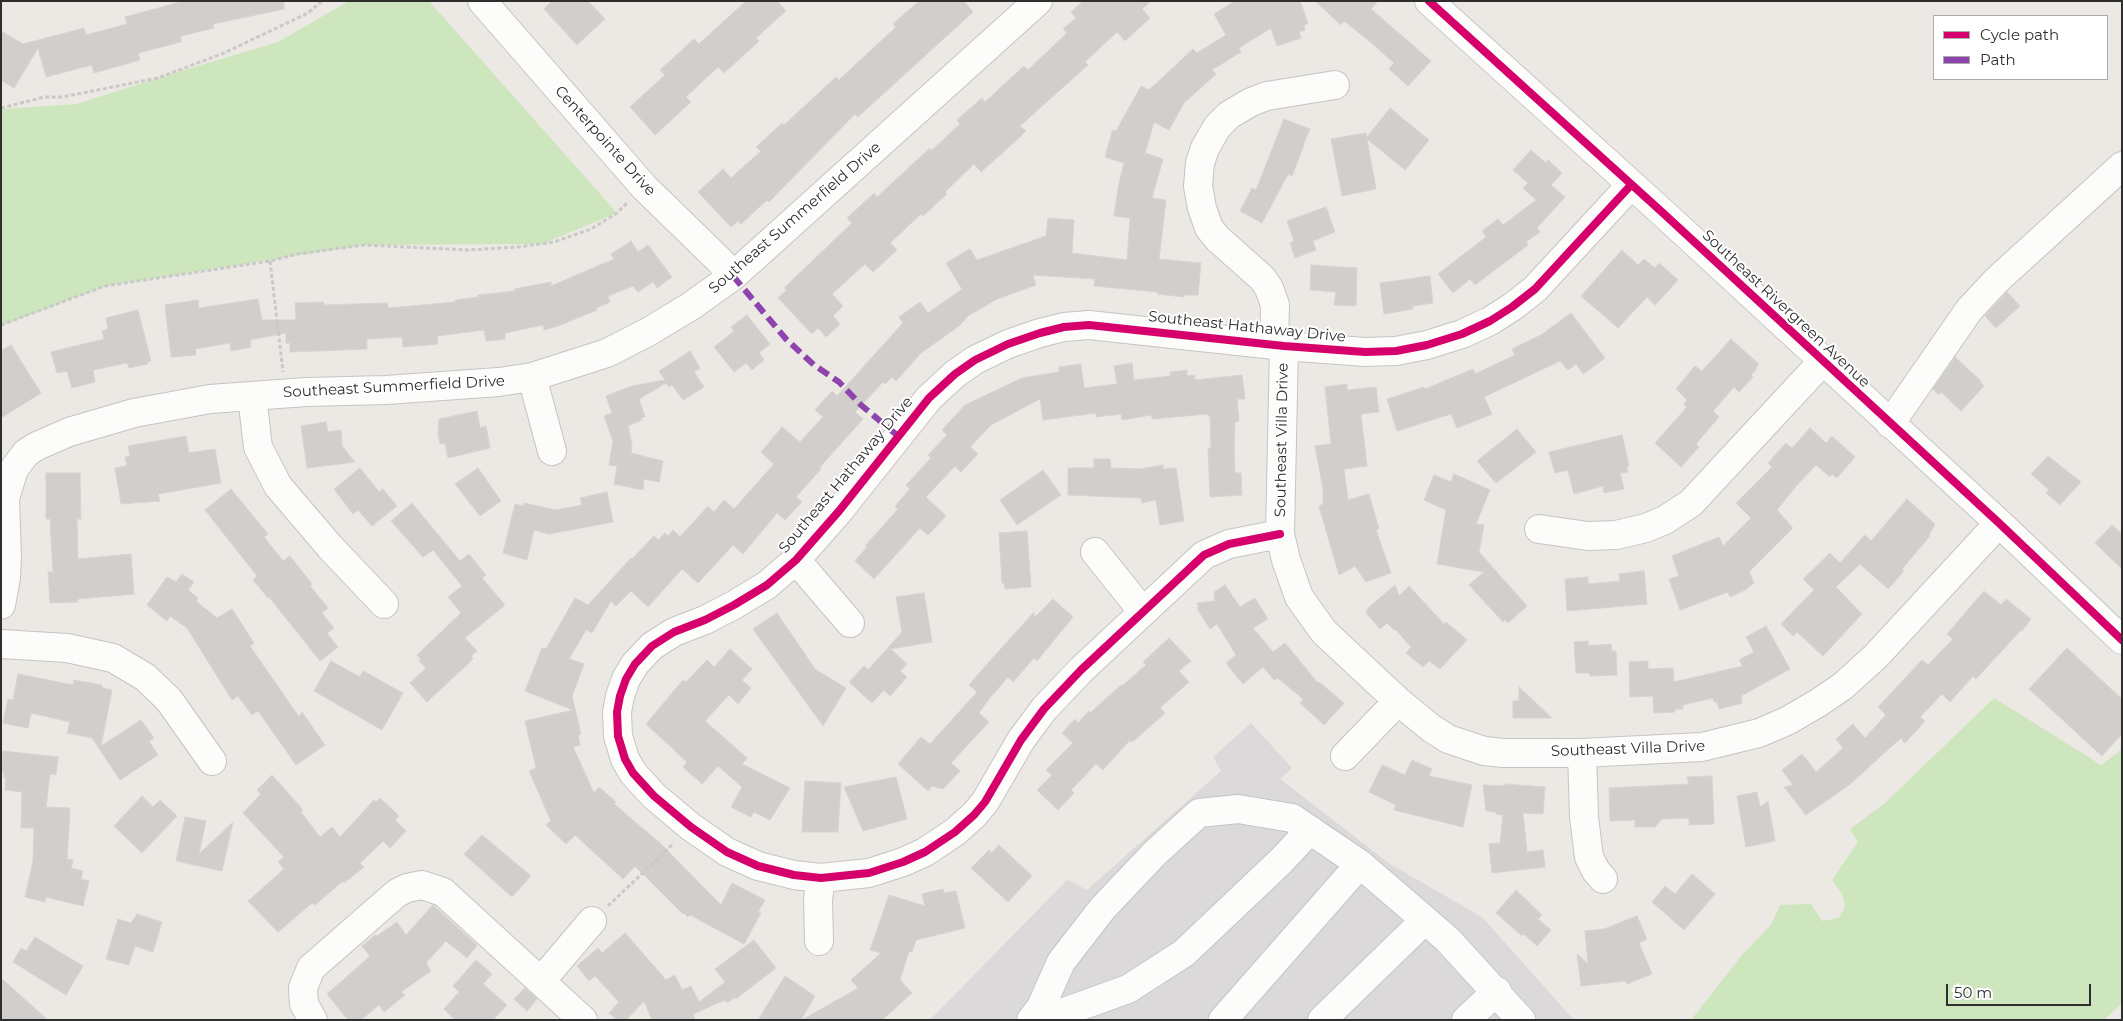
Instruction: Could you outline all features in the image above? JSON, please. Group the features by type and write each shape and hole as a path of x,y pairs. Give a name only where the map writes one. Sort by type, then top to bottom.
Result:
{"street":[{"name":"Centerpointe Drive","path":"482,1 644,187 733,276"},
{"name":"Southeast Summerfield Drive","path":"1,605 6,578 5,498 14,469 26,454 37,446 69,432 134,413 210,398 499,382 532,377 569,366 616,348 691,306 733,276 1038,1"},
{"name":"Southeast Rivergreen Avenue","path":"1429,1 1823,361 2122,640"},
{"name":"Southeast Villa Drive","path":"1335,85 1267,96 1251,102 1229,115 1217,127 1205,148 1200,163 1198,186 1202,208 1209,228 1218,239 1262,278 1269,288 1275,305 1279,346 1280,534 1286,560 1299,597 1310,615 1324,632 1398,701 1431,728 1466,746 1503,753 1582,753 1702,747 1731,741 1787,721 1843,686 1876,656 1998,523"},
{"path":"1890,424 1969,310 1996,280 2122,166"},
{"name":"Southeast Hathaway Drive","path":"1280,534 1229,544 1204,555 1044,709 1021,740 985,802 955,832 925,852 903,862 869,873 821,878 794,875 758,866 722,849 691,827 654,796 633,773 625,759 618,736 617,712 626,679 635,664 652,646 674,632 734,606 767,584 796,560 839,511 929,398 955,374 975,360 1008,344 1040,333 1090,325 1279,346 1365,352 1396,351 1427,345 1462,334 1490,321 1535,289 1631,185"},
{"path":"1539,528 1588,536 1616,535 1646,528 1665,520 1690,503 1823,361"},
{"path":"532,377 552,451"},
{"path":"252,396 258,447 278,486 330,547 384,604"},
{"path":"1096,552 1143,612"},
{"name":"Southeast Hathaway Drive","path":"796,560 850,623"},
{"path":"1,644 67,648 113,658 144,677 169,700 212,761"},
{"path":"1345,756 1398,701"},
{"path":"1582,753 1584,817 1589,857 1596,872 1603,879"},
{"path":"1031,1020 1041,1007 1061,962 1102,909 1155,852 1199,813 1238,809 1292,818 1360,864 1447,938 1497,991 1521,1020"},
{"path":"1042,1020 1128,989 1184,953 1281,861 1310,830"},
{"path":"1223,1020 1360,864"},
{"path":"819,941 818,899 821,878"},
{"path":"313,1020 304,1004 303,988 311,968 397,893 407,888 422,886 443,892 584,1020"},
{"path":"1322,1020 1425,920"},
{"path":"541,981 592,921"},
{"path":"1466,1020 1497,991"}],"path":[{"path":"1,108 44,97 62,97 158,78 233,49 308,13 322,1"},
{"path":"1,325 19,316 105,286 270,261 297,254 364,246 468,250 518,247 554,242 591,229 617,213 644,187"},
{"path":"270,261 285,394"},
{"path":"592,921 691,827"}],"shaded area":[{"path":"1251,723 1292,768 1280,779 1390,864 1482,917 1574,1020 930,1020 1067,880 1087,890 1221,771 1213,757"}],"green space":[{"path":"349,1 429,1 617,213 542,244 364,245 105,286 1,326 1,109 77,104 278,42"},
{"path":"1994,698 2101,765 2122,749 2122,1003 2104,1020 1691,1020 1742,955 1771,925 1780,905 1811,904 1822,921 1839,918 1845,906 1842,894 1832,880 1858,842 1850,829 1885,803"}],"building":[{"path":"184,1 284,1 284,9 213,24 214,28 181,36 181,42 138,53 140,60 94,73 92,65 46,77 38,48 14,88 1,80 1,31 23,44 84,28 86,35 127,24 125,17"},
{"path":"552,1 588,1 605,19 577,45 544,9"},
{"path":"746,1 777,1 786,11 756,38 759,41 724,73 718,67 686,97 691,102 655,135 630,107 665,75 660,70 694,39 699,44"},
{"path":"919,1 964,1 973,12 858,117 855,114 769,202 767,200 741,224 738,221 731,227 698,192 723,169 731,178 761,151 756,147 782,123 784,125 836,77 839,80 896,27 893,24"},
{"path":"1083,1 1151,1 1142,9 1150,18 1125,41 1117,32 1085,62 1088,65 1020,126 1026,131 1007,149 981,172 974,164 945,192 947,194 923,216 921,214 890,243 897,250 873,272 865,264 832,294 843,306 833,316 840,324 826,337 818,328 812,334 778,298 787,290 784,288 852,223 847,218 874,193 877,197 930,148 931,151 960,124 957,120 982,98 985,102 1024,66 1028,70 1067,33 1063,29 1076,18 1071,12"},
{"path":"1235,1 1300,1 1308,23 1304,25 1305,30 1299,32 1301,38 1277,46 1271,28 1239,48 1241,52 1212,70 1216,74 1184,103 1169,130 1154,122 1145,153 1163,159 1152,198 1166,200 1159,259 1201,263 1198,295 1185,295 1184,297 1157,294 1158,292 1094,286 1095,279 1033,275 1036,285 997,299 968,316 959,326 921,353 896,381 892,377 885,384 883,382 855,412 863,419 796,497 802,502 785,520 777,513 743,554 733,545 698,583 682,569 648,607 631,591 616,606 611,601 592,633 586,630 569,659 584,664 572,696 581,734 578,735 580,745 573,747 594,793 599,787 616,802 614,804 660,843 721,905 732,883 765,900 758,912 761,913 744,944 690,915 688,917 683,914 635,866 623,879 575,835 566,844 546,825 551,821 529,771 536,768 525,721 573,710 525,691 542,648 546,649 575,598 588,605 654,536 658,540 665,533 668,536 673,530 680,537 708,506 714,512 724,500 734,509 774,464 761,452 782,427 800,442 823,417 815,410 832,391 837,396 903,323 899,317 920,302 928,313 962,289 946,263 970,249 977,260 1046,236 1048,218 1074,220 1072,253 1127,260 1130,218 1114,216 1124,163 1105,157 1112,132 1113,130 1116,131 1141,86 1149,90 1193,49 1197,53 1226,35 1214,14"},
{"path":"1315,1 1378,1 1371,9 1431,61 1408,86 1389,69 1394,63 1344,21 1341,25"},
{"path":"1390,108 1429,140 1405,170 1367,139 1376,189 1342,196 1331,139 1366,133 1367,137"},
{"path":"1284,119 1310,129 1292,176 1288,174 1262,223 1240,211 1252,188 1256,190"},
{"path":"1531,150 1546,163 1548,160 1562,173 1551,185 1565,197 1537,228 1540,232 1526,242 1528,245 1475,285 1470,279 1453,293 1438,274 1486,237 1482,231 1498,219 1503,225 1536,200 1523,188 1528,183 1513,170"},
{"path":"1326,207 1335,232 1313,241 1316,250 1295,258 1290,243 1294,241 1287,221"},
{"path":"631,241 638,252 648,245 672,277 657,288 653,282 638,292 633,286 608,296 610,302 596,308 597,310 544,330 543,325 505,333 505,339 486,341 484,330 437,336 438,344 403,347 402,337 367,339 367,349 290,352 290,343 286,343 286,333 250,340 251,347 231,351 230,343 195,349 196,355 171,357 165,305 198,300 199,308 258,299 262,320 296,320 295,303 324,302 324,305 387,303 388,308 456,302 455,300 478,297 478,295 515,291 514,289 551,282 551,286 614,259 611,254"},
{"path":"1622,250 1638,265 1644,259 1655,268 1659,263 1678,280 1655,305 1647,297 1618,328 1581,296"},
{"path":"1311,265 1357,268 1356,306 1334,305 1336,292 1310,290"},
{"path":"1430,276 1433,303 1412,306 1413,309 1384,314 1380,283"},
{"path":"2007,292 2020,306 1996,328 1985,316"},
{"path":"138,310 151,361 147,362 148,364 129,368 127,363 93,370 95,382 72,388 67,371 57,373 51,352 104,339 102,331 108,329 106,318"},
{"path":"1571,313 1605,358 1583,374 1576,364 1568,370 1560,361 1484,397 1492,414 1457,428 1451,414 1397,431 1387,399 1424,387 1425,389 1473,369 1475,374 1515,355 1512,349 1541,335"},
{"path":"747,315 770,344 759,353 764,360 752,370 746,363 734,372 714,347 734,331 731,327"},
{"path":"1731,339 1759,364 1751,375 1753,377 1739,392 1734,387 1713,411 1719,417 1696,444 1699,447 1681,467 1655,443 1687,407 1684,404 1687,400 1676,389 1695,366 1702,371"},
{"path":"11,345 41,393 1,418 1,351"},
{"path":"690,351 700,368 694,372 704,387 683,400 672,385 669,387 666,383 639,399 645,417 628,426 632,445 631,453 663,461 659,482 644,479 643,490 614,484 617,466 609,465 613,441 604,416 612,413 606,396 632,386 665,380 659,371"},
{"path":"1955,357 1984,386 1961,411 1941,392 1939,395 1933,389"},
{"path":"1132,363 1134,380 1171,376 1170,372 1187,370 1187,376 1195,375 1195,380 1242,375 1245,399 1237,399 1239,421 1235,422 1234,448 1235,473 1241,473 1242,495 1210,497 1208,448 1211,448 1210,416 1207,414 1152,419 1152,415 1122,420 1121,414 1096,417 1096,413 1043,420 1040,399 991,425 970,447 978,454 961,472 955,466 926,497 946,516 928,535 920,528 874,579 855,561 867,547 866,545 898,509 895,506 910,489 906,485 931,458 928,455 947,435 942,430 965,405 1022,378 1059,372 1059,367 1081,364 1084,388 1117,384 1114,366"},
{"path":"1347,384 1347,390 1376,387 1379,412 1361,414 1367,466 1344,469 1348,500 1369,494 1379,529 1376,530 1391,573 1366,582 1355,566 1339,575 1319,506 1323,504 1323,489 1315,446 1331,444 1325,387"},
{"path":"477,411 480,428 486,426 490,448 448,458 445,443 440,444 438,433 439,419"},
{"path":"326,422 328,432 341,430 342,446 355,462 307,468 301,426"},
{"path":"1810,428 1826,443 1832,436 1855,457 1837,478 1832,474 1830,477 1816,465 1797,485 1777,510 1793,528 1749,572 1754,583 1745,590 1730,597 1728,592 1680,610 1669,579 1679,576 1672,556 1719,537 1723,546 1751,518 1736,503 1772,467 1768,463 1786,443 1792,448"},
{"path":"1517,429 1536,452 1496,483 1477,461"},
{"path":"1622,435 1629,466 1626,467 1628,472 1620,473 1624,489 1604,493 1603,486 1574,494 1568,470 1555,473 1549,452"},
{"path":"186,436 189,453 215,449 221,483 158,494 160,501 121,504 115,468 127,466 125,457 130,456 128,446"},
{"path":"2048,456 2081,482 2060,505 2046,493 2049,490 2031,474"},
{"path":"1094,459 1110,459 1111,468 1140,469 1163,465 1163,469 1176,468 1184,521 1160,525 1156,500 1142,503 1141,498 1068,495 1068,468 1094,468"},
{"path":"360,468 379,492 383,489 397,506 372,526 358,510 353,514 334,489"},
{"path":"478,468 501,501 480,516 455,484"},
{"path":"1043,470 1061,495 1017,525 1000,500"},
{"path":"46,473 80,473 81,519 77,519 78,559 131,554 134,594 78,599 78,602 50,603 48,572 53,572 50,519 46,519"},
{"path":"1454,474 1490,490 1476,524 1484,525 1479,552 1527,606 1508,623 1505,620 1503,622 1469,585 1484,572 1437,564 1446,510 1424,500 1434,475 1451,482"},
{"path":"231,489 268,534 264,537 283,561 290,556 312,584 310,586 328,608 322,613 334,628 327,633 338,647 320,661 253,580 257,576 205,510"},
{"path":"607,492 613,522 549,534 534,530 527,560 503,553 515,504 523,506 524,503 555,510 582,505 580,498"},
{"path":"1907,499 1935,524 1930,536 1902,569 1904,571 1888,589 1860,564 1836,587 1862,614 1823,656 1797,632 1793,636 1781,624 1814,590 1803,579 1830,553 1840,563 1865,535 1871,541"},
{"path":"412,503 460,561 469,554 486,575 482,578 505,605 465,638 477,651 471,656 473,659 427,702 410,683 426,668 419,661 421,660 417,655 461,613 448,597 462,586 433,550 423,557 391,521"},
{"path":"2112,525 2122,534 2122,569 2095,543"},
{"path":"1027,531 1031,587 1005,589 1004,583 1002,583 999,533"},
{"path":"1644,571 1647,604 1567,611 1565,579 1588,577 1588,584 1620,581 1619,574"},
{"path":"182,574 194,582 188,590 198,598 196,601 217,618 232,609 254,643 250,646 299,717 302,712 325,745 296,765 258,711 252,715 238,696 232,700 187,628 170,616 167,621 147,605 167,577 176,582"},
{"path":"1225,585 1240,607 1255,598 1268,619 1253,628 1273,652 1285,643 1318,683 1344,703 1324,725 1300,703 1303,699 1278,678 1274,680 1263,667 1243,684 1226,663 1236,655 1217,624 1210,629 1197,608 1199,607 1197,603 1215,601 1214,592"},
{"path":"1395,585 1399,596 1409,586 1444,624 1446,622 1467,640 1440,669 1429,661 1423,667 1406,653 1411,647 1396,630 1387,623 1380,629 1366,613 1368,608"},
{"path":"1984,591 2001,605 2006,599 2031,619 1976,679 1973,676 1950,702 1942,694 1920,717 1925,721 1905,743 1901,738 1849,785 1806,815 1784,787 1793,785 1782,770 1802,754 1816,772 1843,748 1836,739 1853,724 1865,738 1886,715 1878,707 1922,660 1928,665 1953,639 1947,634"},
{"path":"924,593 932,642 891,649 907,664 900,671 907,677 890,696 884,690 872,703 849,682 864,666 868,670 902,632 896,597"},
{"path":"1053,599 1073,617 1037,661 1034,658 1013,682 1008,677 989,699 979,713 989,722 951,763 960,771 943,789 932,786 928,791 898,764 921,737 930,744 977,692 969,685 980,672 1034,612 1034,618"},
{"path":"777,613 815,669 846,688 823,726 753,629"},
{"path":"1766,626 1790,669 1741,696 1742,703 1719,709 1717,702 1714,702 1713,698 1683,705 1683,709 1675,709 1675,712 1654,713 1653,696 1630,697 1629,662 1648,661 1648,669 1673,668 1674,682 1743,666 1739,660 1754,652 1746,637"},
{"path":"1169,638 1191,661 1179,671 1189,682 1160,708 1165,713 1135,740 1131,742 1130,740 1103,770 1096,764 1071,790 1074,793 1058,810 1037,790 1052,775 1046,770 1073,743 1062,733 1075,719 1078,723 1089,711 1090,713 1146,665 1143,662"},
{"path":"1588,641 1588,646 1611,644 1612,651 1616,651 1617,675 1590,676 1589,673 1576,673 1574,642"},
{"path":"2067,648 2122,699 2122,734 2102,756 2029,689"},
{"path":"730,649 752,669 742,680 751,688 738,704 729,695 705,721 747,758 742,764 790,788 770,820 754,812 751,817 731,807 742,787 718,766 702,784 683,767 687,762 646,724 683,680 686,682 707,660 714,667"},
{"path":"331,661 360,677 363,671 403,693 382,730 314,691"},
{"path":"18,674 73,685 74,680 102,685 102,688 112,690 101,746 141,720 154,738 149,741 158,755 120,780 92,738 67,733 70,722 31,713 28,728 3,723 8,699 13,700"},
{"path":"1519,687 1552,718 1513,718 1513,701 1519,701"},
{"path":"3,751 58,757 56,775 50,774 46,807 70,808 67,859 73,860 71,868 83,871 81,879 89,881 83,906 46,897 45,902 25,897 33,862 34,828 21,828 22,792 5,790 6,778 4,778 4,773 1,772"},
{"path":"1412,760 1432,769 1429,776 1472,785 1463,827 1394,810 1396,805 1369,792 1382,765 1405,775"},
{"path":"272,775 303,810 301,812 320,837 332,827 340,837 374,800 376,802 380,798 399,816 395,820 406,831 390,848 383,841 360,863 364,867 344,883 343,881 315,905 312,903 278,932 248,901 284,869 278,862 284,857 243,813 261,794 257,790"},
{"path":"1712,776 1714,824 1689,825 1689,818 1662,819 1655,827 1635,827 1635,820 1610,821 1609,788 1689,784 1687,777"},
{"path":"896,777 907,819 863,831 844,787"},
{"path":"805,781 841,783 838,832 802,832"},
{"path":"1505,784 1545,787 1543,814 1523,813 1527,852 1543,850 1545,867 1492,873 1489,844 1500,843 1503,815 1486,811 1483,785 1505,786"},
{"path":"1757,792 1760,807 1768,801 1775,841 1746,847 1737,796"},
{"path":"142,796 153,807 160,800 177,816 142,853 114,826"},
{"path":"185,817 206,821 199,854 233,822 222,871 176,861"},
{"path":"482,835 531,876 512,897 464,854"},
{"path":"999,845 1032,876 1008,902 971,868 989,850 992,853"},
{"path":"1692,874 1715,894 1684,930 1652,902 1665,886 1675,894"},
{"path":"943,889 944,893 956,891 965,928 916,940 912,952 909,951 900,980 912,993 882,1020 802,1020 858,988 851,980 881,953 870,950 889,895 925,906 922,894"},
{"path":"1516,890 1542,915 1538,919 1551,930 1537,946 1524,934 1522,936 1496,913"},
{"path":"433,905 477,945 467,958 446,941 426,963 431,971 401,992 405,995 384,1012 379,1005 361,1020 348,1020 327,994 370,956 362,946 375,935 377,936 397,922 406,935"},
{"path":"137,914 162,922 153,952 135,946 129,965 106,959 118,919 131,923"},
{"path":"1637,916 1647,939 1639,943 1652,974 1627,984 1626,981 1581,986 1577,954 1588,964 1585,931 1604,929"},
{"path":"625,933 666,980 675,975 682,990 691,986 699,1002 725,982 715,969 754,940 776,968 736,999 735,997 727,1003 725,1000 693,1014 695,1020 652,1020 644,1001 626,1020 617,1020 609,1013 619,1002 595,976 589,981 577,966 598,948 602,953"},
{"path":"35,937 83,966 66,995 13,962 21,948 26,951"},
{"path":"476,960 492,974 483,984 507,1005 493,1020 455,1020 444,1009 459,992 453,986"},
{"path":"785,976 815,996 801,1020 758,1020"},
{"path":"1,978 48,1020 1,1020"},
{"path":"525,988 537,999 527,1011 514,999"}],"marked path":[{"path":"733,276 786,339 814,365 839,382 861,405 898,436"}],"cycle path":[{"path":"1429,1 1663,213 1999,523 2122,640"},
{"path":"1280,534 1229,544 1204,555 1081,670 1044,709 1021,740 985,802 974,815 955,832 925,852 903,862 869,873 821,878 794,875 758,866 727,852 691,827 654,796 633,773 625,759 618,736 617,712 626,679 635,664 652,646 674,632 705,620 734,605 767,585 796,560 839,511 929,398 955,374 975,360 1008,344 1040,333 1064,327 1089,325 1284,346 1365,352 1396,351 1427,345 1462,334 1490,321 1535,289 1631,185"}]}
